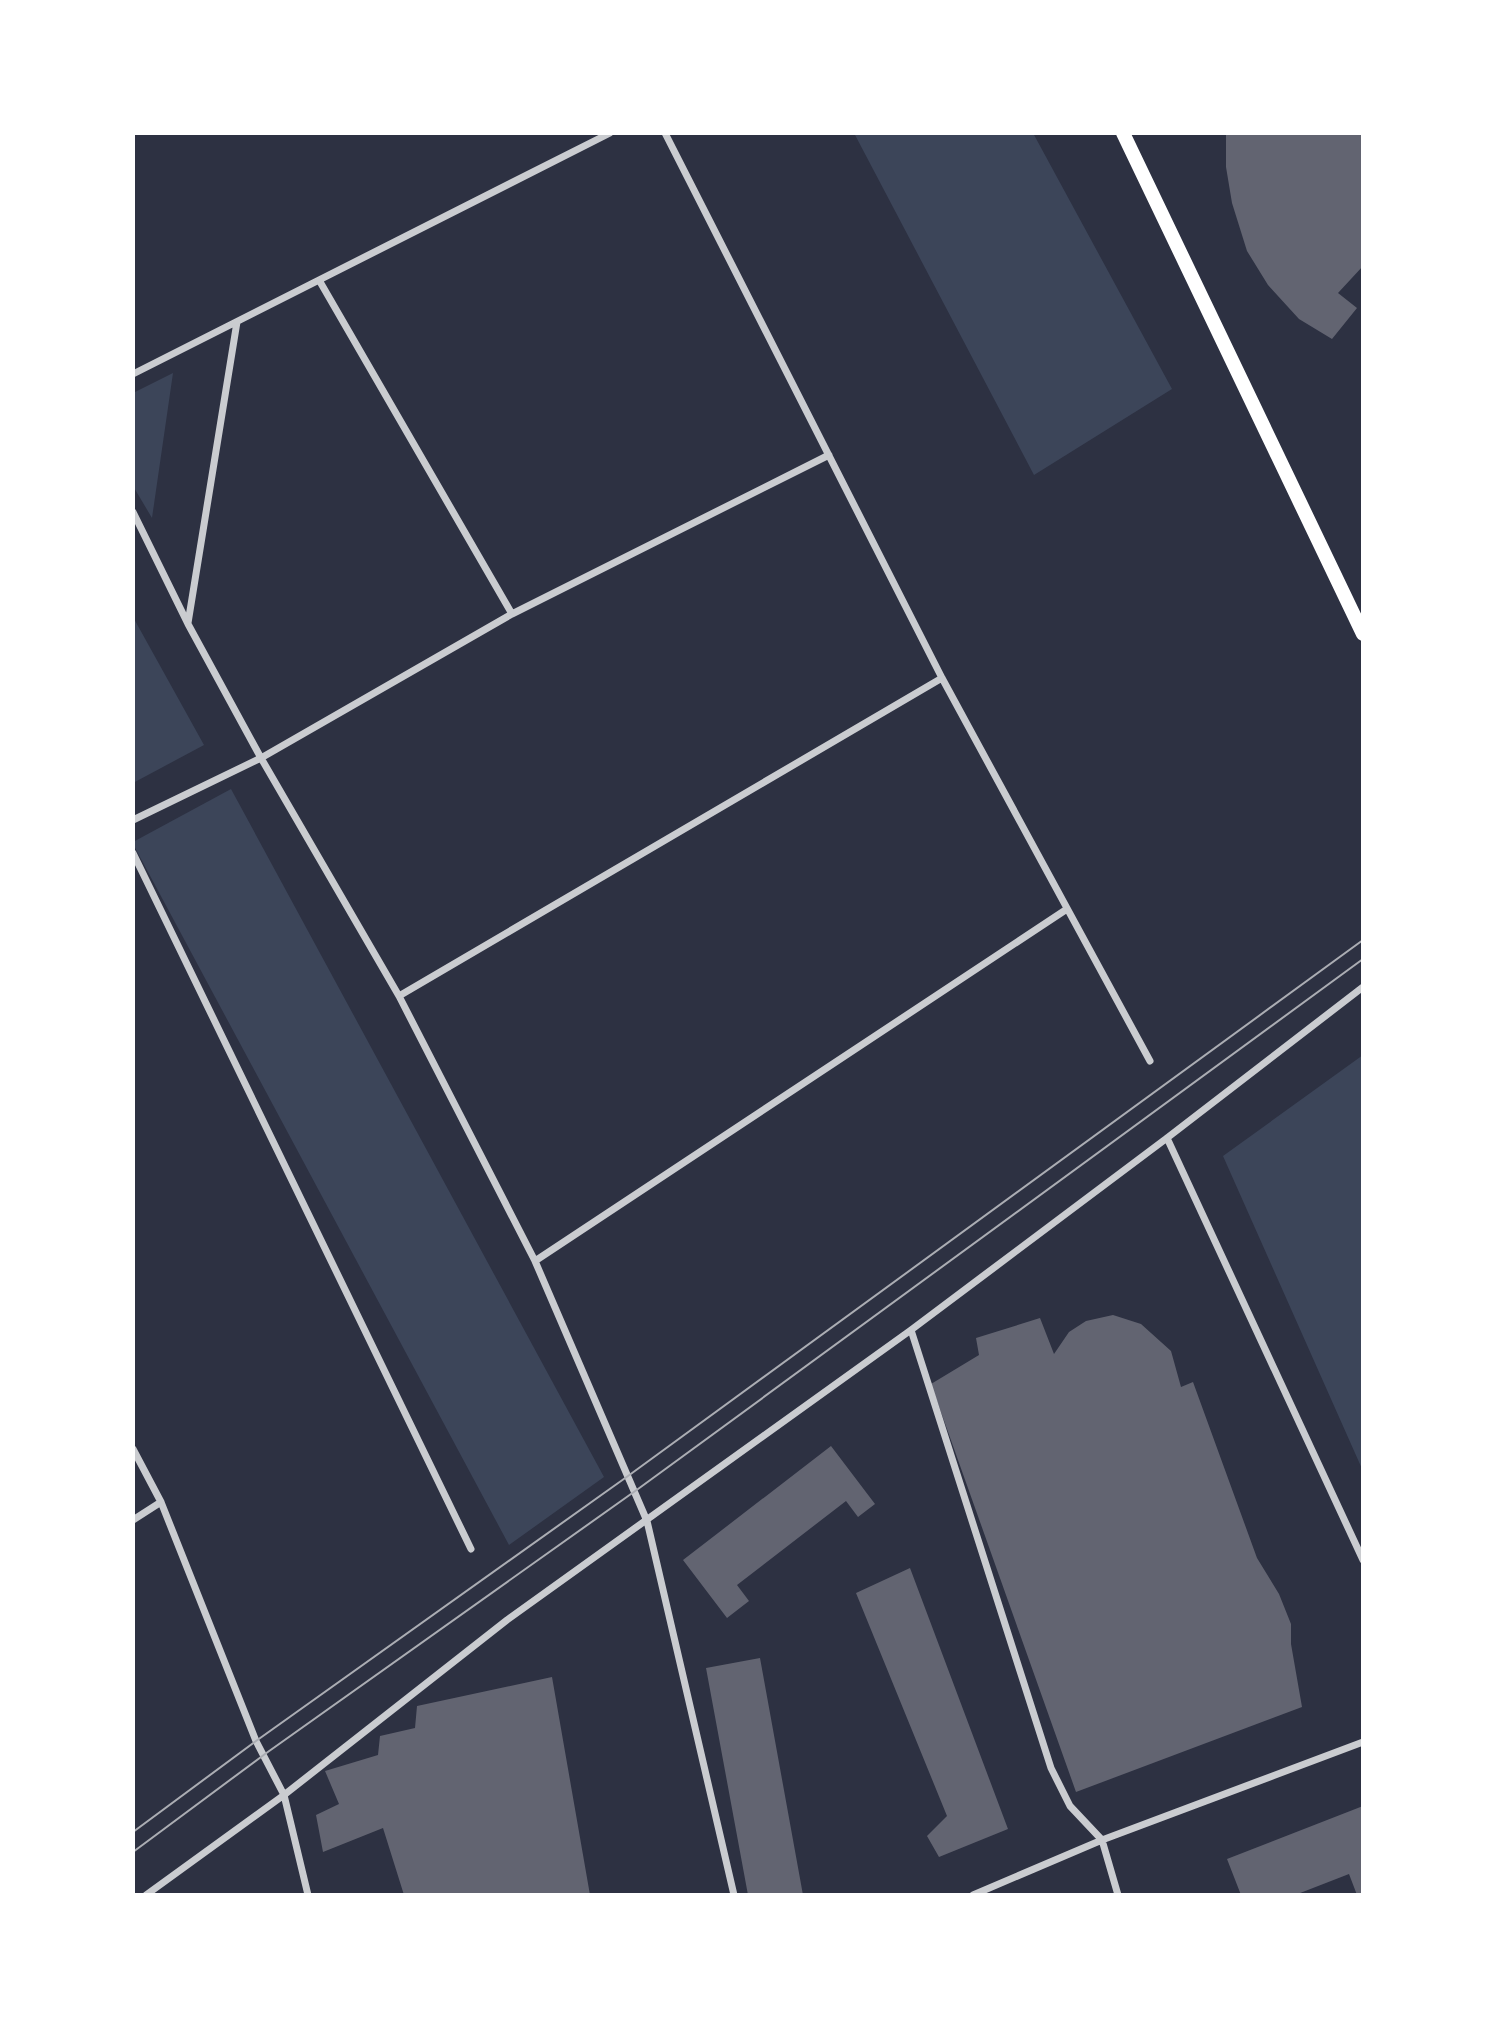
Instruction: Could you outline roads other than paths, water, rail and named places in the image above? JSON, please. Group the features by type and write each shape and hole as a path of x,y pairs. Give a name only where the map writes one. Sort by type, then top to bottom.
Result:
{"main road":[{"path":"1123,133 1363,635"}],"street":[{"path":"133,374 610,133"},
{"path":"665,133 942,678 1150,1061"},
{"path":"319,281 512,614"},
{"path":"188,624 237,321"},
{"path":"133,820 261,758 512,614 829,455"},
{"path":"133,512 188,624 261,758 399,996 536,1261 647,1521 734,1895"},
{"path":"399,996 942,678"},
{"path":"133,853 471,1549"},
{"path":"536,1261 1067,909"},
{"path":"146,1895 284,1795 508,1620 911,1331 1363,987"},
{"path":"1167,1138 1363,1560"},
{"path":"911,1331 1051,1768 1070,1806 1101,1840 1118,1895"},
{"path":"133,1449 160,1502 256,1741 284,1795 308,1895"},
{"path":"133,1520 160,1502"},
{"path":"974,1895 1101,1840 1363,1742"}],"tram line":[{"path":"133,1832 628,1476 1363,940"},
{"path":"133,1852 265,1754 638,1489 1363,959"}]}
